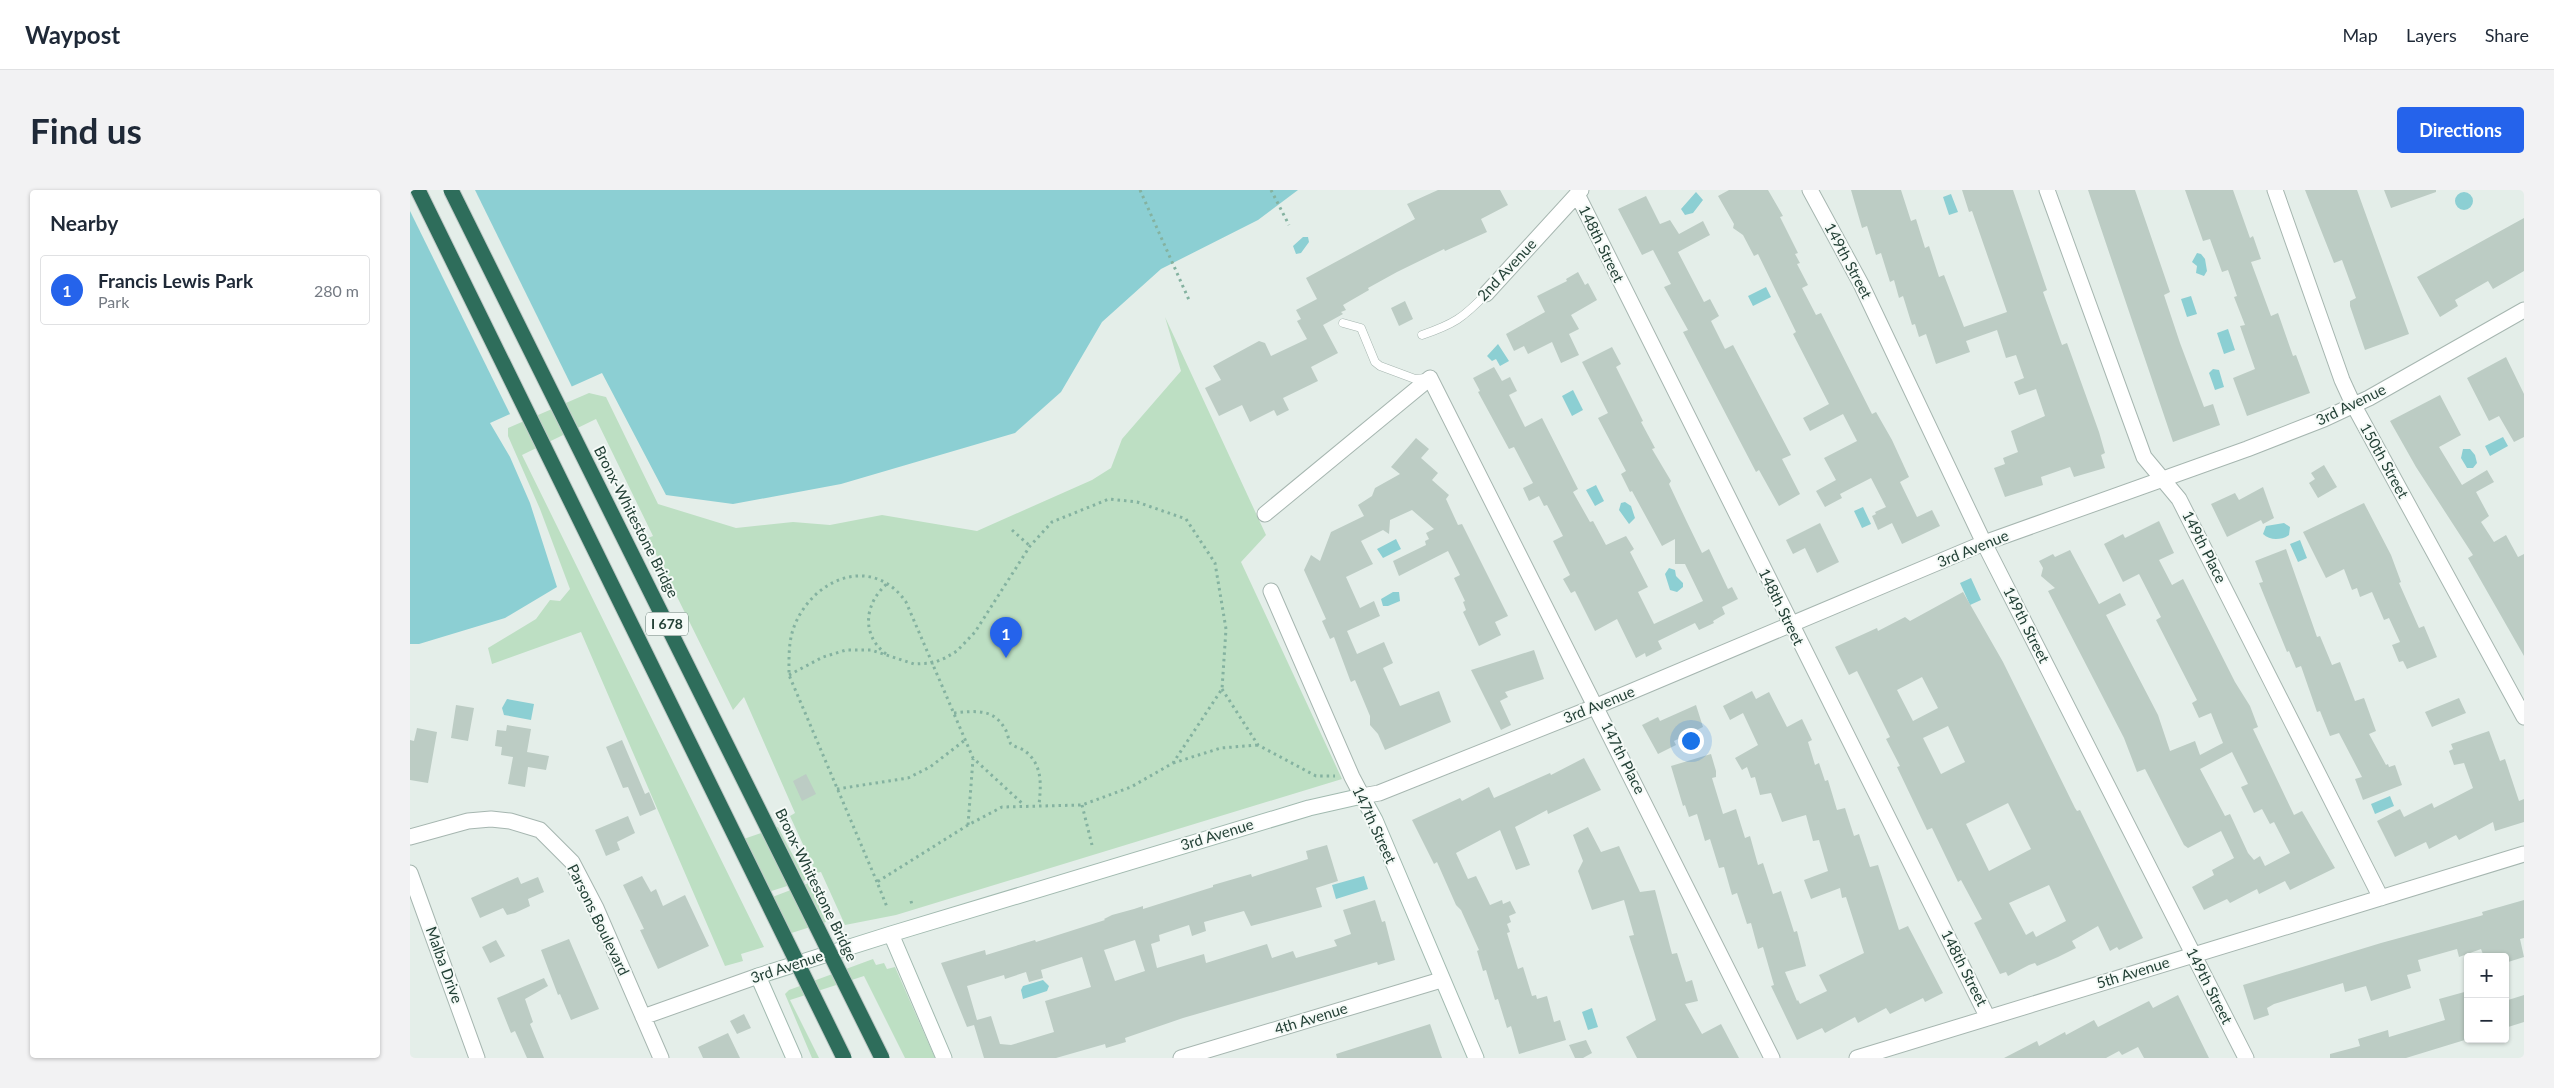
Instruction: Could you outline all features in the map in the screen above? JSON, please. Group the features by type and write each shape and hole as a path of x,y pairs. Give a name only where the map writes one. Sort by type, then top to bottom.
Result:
{"highway":[{"name":"I 678","path":"418,190 844,1058"},
{"name":"Bronx-Whitestone Bridge","path":"451,190 882,1058"}],"street":[{"name":"149th Street","path":"1810,190 1861,284 1984,543 2246,1058"},
{"name":"149th Place","path":"2048,190 2144,457 2179,499 2381,898"},
{"name":"150th Street","path":"2275,190 2342,380 2353,404 2524,717"},
{"name":"2nd Avenue","path":"1486,294 1579,192"},
{"name":"148th Street","path":"1579,192 1790,625 1988,1018"},
{"name":"3rd Avenue","path":"643,1017 758,976 890,934 1309,808 1390,790 1597,706 1984,543 2298,429 2353,404 2522,316"},
{"path":"1265,514 1430,378"},
{"name":"147th Place","path":"1430,378 1597,706 1772,1058"},
{"name":"147th Street","path":"1271,591 1374,820 1476,1058"},
{"name":"Parsons Boulevard","path":"410,837 468,821 491,819 510,821 540,830 572,862 596,908 661,1058"},
{"name":"5th Avenue","path":"1857,1058 2524,854"},
{"name":"Malba Drive","path":"410,873 477,1058"},
{"path":"890,934 944,1058"},
{"path":"758,976 794,1058"},
{"name":"4th Avenue","path":"1181,1058 1441,980"}],"lane":[{"name":"2nd Avenue","path":"1422,335 1450,326 1465,316 1486,294"},
{"path":"1343,323 1361,328 1375,362 1380,366 1415,379 1430,378"}],"path":[{"path":"1140,190 1189,300"},
{"path":"1271,190 1289,225"},
{"path":"789,675 823,657 846,650 871,650 914,664 933,663 957,651 967,642 1030,546 1052,522 1109,499 1137,502 1186,519 1215,562 1226,630 1222,689 1173,762"},
{"path":"1012,530 1030,546"},
{"path":"887,907 789,675 792,632 802,612 819,593 840,579 850,576 870,576 888,583 906,602 973,758 1025,806"},
{"path":"888,583 873,598 868,616 868,626 875,643 888,656"},
{"path":"1222,689 1258,745 1316,776 1335,776"},
{"path":"954,713 979,710 1001,722 1011,743 1025,751 1036,764 1041,781 1040,805"},
{"path":"837,789 908,778 930,767 965,740"},
{"path":"877,882 968,825 1002,807 1082,805 1131,787 1173,762 1221,748 1258,745"},
{"path":"968,825 973,758"},
{"path":"1082,805 1092,845"},
{"path":"911,900 912,906"}],"green space":[{"path":"1165,317 1266,535 1241,562 1342,779 896,915 845,925 821,872 816,873 790,816 795,813 744,697 733,710 648,538 653,536 596,419 522,455 764,947 741,954 743,961 725,966 581,632 492,664 488,648 536,619 550,600 560,601 570,589 540,509 508,436 508,428 589,393 606,397 658,504 736,528 793,522 830,525 882,515 977,531 1092,480 1111,468 1122,439 1181,371"},
{"path":"778,827 806,880 759,895 735,842"},
{"path":"809,883 826,922 782,936 762,901"},
{"path":"873,959 876,965 884,963 887,969 895,967 935,1058 905,1058 864,976 790,1000 819,1058 812,1058 785,994 789,990"}],"water":[{"path":"410,190 1298,190 1258,220 1161,269 1102,322 1061,392 1015,433 841,484 733,504 666,495 602,373 490,423 510,457 530,503 557,587 505,618 419,644 410,644"},
{"path":"1696,192 1703,200 1693,213 1685,215 1681,209"},
{"path":"2460,192 2468,192 2473,197 2471,208 2460,210 2455,205 2455,197"},
{"path":"1951,194 1958,212 1949,215 1943,197"},
{"path":"1303,237 1308,237 1309,242 1301,253 1296,254 1293,246"},
{"path":"2197,253 2201,254 2205,259 2207,271 2204,276 2196,273 2197,266 2192,262"},
{"path":"1766,287 1771,297 1753,306 1748,296"},
{"path":"2191,296 2197,314 2187,317 2181,299"},
{"path":"2228,329 2235,350 2224,354 2217,333"},
{"path":"1498,344 1509,361 1500,366 1496,359 1492,361 1487,356"},
{"path":"2213,369 2219,370 2224,387 2215,390 2209,373"},
{"path":"1573,390 1583,410 1572,416 1562,396"},
{"path":"2503,437 2508,446 2490,456 2485,446"},
{"path":"2463,449 2470,449 2475,455 2477,463 2473,468 2467,468 2461,458"},
{"path":"1596,485 1604,501 1595,506 1586,490"},
{"path":"1625,502 1631,506 1635,518 1629,524 1619,510 1621,503"},
{"path":"1863,507 1871,524 1862,528 1854,511"},
{"path":"2284,523 2290,527 2289,535 2286,537 2272,539 2263,534 2266,526"},
{"path":"1396,539 1401,549 1383,558 1377,549"},
{"path":"2300,540 2307,558 2298,562 2290,544"},
{"path":"1669,568 1675,570 1676,576 1683,583 1683,587 1677,592 1670,590 1665,574"},
{"path":"1971,578 1981,600 1970,605 1960,583"},
{"path":"1393,592 1399,592 1400,601 1383,606 1381,599"},
{"path":"507,699 534,704 531,720 504,715 502,708"},
{"path":"2390,796 2394,806 2375,814 2371,804"},
{"path":"1364,876 1368,889 1336,899 1332,885"},
{"path":"1043,980 1049,986 1047,991 1023,999 1021,990 1023,986"},
{"path":"1592,1008 1598,1027 1588,1030 1582,1012"}],"pier":[{"path":"410,190 475,190 573,389 511,416 410,211"}],"building":[{"path":"1438,190 1500,190 1508,205 1481,219 1487,232 1445,251 1444,249 1397,272 1343,305 1346,310 1341,312 1343,314 1323,325 1338,353 1311,367 1318,381 1283,398 1289,410 1277,416 1274,410 1250,422 1242,405 1219,416 1205,388 1221,380 1213,366 1259,341 1265,343 1271,356 1307,339 1297,321 1301,319 1296,310 1317,299 1306,278 1415,219 1407,204"},
{"path":"1729,190 1768,190 1783,216 1780,217 1798,253 1795,254 1800,263 1797,264 1808,285 1802,288 1816,315 1821,313 1872,414 1876,412 1892,440 1909,477 1900,482 1917,517 1932,510 1940,526 1902,544 1892,523 1878,530 1872,516 1876,514 1875,512 1886,507 1871,478 1840,494 1842,498 1825,507 1816,491 1836,480 1824,458 1857,441 1843,414 1810,431 1803,418 1829,404 1793,334 1796,332 1758,254 1754,256 1743,235 1733,228 1734,224 1718,196"},
{"path":"1851,190 1901,190 1911,221 1916,219 1925,248 1929,246 1939,277 1944,275 1964,327 2007,312 1972,211 1969,212 1962,190 2013,190 2047,290 2043,292 2062,345 2067,343 2099,432 2105,453 2101,455 2105,468 2074,477 2070,467 2041,477 2043,485 2005,497 1994,468 2005,464 2003,458 2018,452 2011,431 2045,416 2036,389 2019,395 2014,382 2024,378 2016,355 2006,358 1997,330 1966,341 1970,352 1936,364 1926,334 1919,337 1915,324 1912,325 1903,296 1899,298 1894,280 1890,282 1881,253 1876,255 1867,226 1862,228"},
{"path":"2088,190 2135,190 2170,292 2164,295 2180,343 2204,407 2213,404 2220,425 2173,442"},
{"path":"2185,190 2233,190 2250,238 2253,236 2261,259 2251,262 2271,316 2278,313 2293,356 2296,355 2310,393 2247,416 2233,378 2255,369 2240,326 2245,325 2234,297 2237,296 2228,270 2222,272 2210,239 2203,241"},
{"path":"2305,190 2357,190 2409,334 2365,350 2350,306 2350,301 2356,298 2342,260 2334,263"},
{"path":"2384,190 2436,190 2436,192 2391,208"},
{"path":"1646,196 1660,224 1670,220 1679,234 1703,221 1710,235 1678,252 1704,302 1710,299 1719,316 1711,321 1725,349 1733,345 1791,455 1782,459 1800,494 1779,506 1759,470 1756,472 1683,332 1688,330 1664,287 1671,284 1653,250 1642,255 1618,209"},
{"path":"2524,218 2524,271 2493,289 2488,281 2455,300 2458,306 2440,317 2417,277"},
{"path":"1578,272 1585,285 1588,283 1597,300 1571,315 1579,329 1569,334 1579,355 1561,363 1552,342 1528,354 1524,346 1514,351 1506,334 1545,312 1537,296 1567,281 1566,279"},
{"path":"1405,301 1413,319 1399,326 1391,308"},
{"path":"1612,347 1621,364 1616,367 1655,448 1652,449 1671,481 1669,484 1702,553 1709,549 1728,589 1732,587 1738,599 1722,607 1725,614 1713,621 1714,623 1699,630 1695,623 1658,641 1662,649 1646,657 1645,653 1636,658 1617,619 1595,631 1575,591 1571,593 1563,579 1570,575 1553,541 1563,536 1547,505 1544,506 1539,496 1529,501 1523,488 1533,483 1514,447 1509,449 1478,392 1480,391 1473,378 1494,367 1502,381 1510,377 1517,391 1509,395 1525,427 1542,418 1578,489 1573,492 1590,522 1593,521 1606,545 1626,536 1634,549 1630,552 1648,587 1638,592 1654,624 1703,601 1685,564 1675,564 1675,539 1662,546 1632,491 1630,492 1621,474 1626,471 1598,418 1608,413 1582,362"},
{"path":"2506,357 2524,394 2524,437 2514,442 2499,416 2489,421 2467,378"},
{"path":"2440,395 2461,435 2439,447 2462,485 2487,470 2494,482 2476,492 2489,516 2481,522 2494,542 2506,535 2518,557 2524,554 2524,656 2468,558 2473,555 2416,467 2390,421"},
{"path":"1416,438 1429,449 1421,458 1438,473 1432,480 1449,495 1446,499 1458,525 1462,524 1508,616 1495,622 1501,635 1479,646 1463,612 1466,610 1463,602 1465,601 1454,578 1460,575 1448,551 1399,576 1393,561 1426,545 1425,541 1429,539 1426,533 1434,529 1412,510 1390,520 1389,534 1383,530 1361,541 1373,564 1346,577 1360,608 1374,601 1380,616 1347,631 1357,654 1384,642 1393,663 1383,668 1400,706 1439,691 1451,722 1385,750 1378,734 1370,725 1370,716 1355,680 1351,682 1350,680 1334,637 1330,639 1322,621 1326,619 1304,570 1311,555 1320,561 1331,532 1364,516 1358,505 1372,496 1375,488 1400,474 1391,467"},
{"path":"2324,465 2337,487 2318,498 2309,483 2315,479 2311,473"},
{"path":"2263,487 2274,518 2263,524 2261,520 2227,537 2211,504 2235,493 2239,500"},
{"path":"2364,503 2391,555 2401,582 2399,583 2419,628 2424,626 2437,657 2407,669 2403,661 2399,662 2392,645 2400,642 2389,618 2384,620 2372,592 2360,597 2357,588 2352,590 2344,569 2326,578 2303,532"},
{"path":"2159,521 2174,553 2159,560 2172,585 2183,579 2235,682 2250,706 2258,727 2253,729 2294,815 2302,811 2335,868 2290,890 2285,881 2259,894 2257,889 2230,903 2227,899 2204,910 2192,887 2214,875 2212,870 2234,858 2221,831 2188,848 2184,845 2145,769 2137,772 2124,738 2048,591 2055,588 2041,576 2043,568 2039,561 2053,554 2055,557 2070,550 2099,604 2120,593 2126,605 2106,615 2158,715 2170,751 2195,741 2200,755 2223,743 2211,713 2199,718 2192,703 2197,700 2156,620 2161,617 2139,574 2123,582 2104,544 2123,534 2125,538","holes":["2232,752 2248,784 2241,787 2254,813 2262,809 2270,824 2274,822 2290,853 2265,866 2260,856 2254,860 2248,853 2230,814 2225,816 2200,769"]},
{"path":"1820,523 1839,562 1817,573 1805,548 1793,554 1786,540"},
{"path":"2286,549 2317,637 2320,636 2332,665 2340,662 2355,701 2364,698 2376,731 2369,734 2386,765 2388,764 2389,767 2395,765 2402,785 2363,800 2355,779 2362,777 2339,733 2330,736 2320,711 2317,712 2301,666 2296,668 2289,651 2287,652 2259,583 2263,582 2255,561"},
{"path":"1963,592 2003,662 2075,808 2077,811 2080,810 2143,938 2119,950 2117,947 2110,951 2098,926 2072,941 2076,948 2058,957 2037,966 2035,963 2029,965 2008,976 2006,972 2000,974 1974,923 1982,919 1961,880 1958,882 1932,828 1927,830 1897,767 1900,766 1886,739 1890,737 1857,671 1849,675 1835,647 1877,628 1878,631 1905,617 1910,621","holes":["1922,677 1938,708 1913,721 1897,690","1948,726 1965,762 1941,774 1923,738","2008,803 2031,849 1989,871 1966,824","2049,885 2066,921 2036,937 2033,931 2026,935 2009,903"]},
{"path":"1534,650 1544,679 1505,692 1508,697 1500,701 1511,725 1501,730 1471,670"},
{"path":"1752,691 1756,699 1769,692 1787,727 1802,719 1812,740 1808,742 1815,765 1819,763 1825,781 1828,780 1837,810 1845,808 1854,836 1859,834 1870,867 1878,865 1899,930 1908,926 1943,993 1925,1002 1923,998 1890,1014 1886,1008 1858,1023 1855,1017 1825,1033 1822,1028 1797,1040 1771,986 1774,985 1763,947 1758,949 1751,923 1747,924 1737,893 1732,895 1724,867 1719,868 1710,839 1705,841 1697,814 1689,817 1685,805 1683,806 1671,766 1711,754 1716,771 1716,777 1712,778 1723,814 1736,809 1745,838 1750,836 1758,865 1763,863 1773,894 1781,891 1794,932 1797,931 1806,966 1785,972 1797,1001 1800,1004 1827,991 1819,975 1864,953 1846,897 1842,898 1840,888 1811,899 1804,880 1828,871 1819,840 1813,841 1806,815 1782,822 1771,793 1760,795 1755,777 1751,778 1747,767 1742,770 1735,758 1758,745 1743,713 1730,720 1723,706"},
{"path":"2459,698 2466,713 2432,727 2425,712"},
{"path":"456,705 474,708 468,741 451,738"},
{"path":"1696,705 1703,727 1674,741 1676,745 1658,754 1642,725 1658,717 1660,721"},
{"path":"507,725 531,729 527,752 549,756 546,770 528,767 525,787 508,784 513,757 501,755 502,747 495,746 497,730 506,731"},
{"path":"417,728 437,732 428,783 410,780 410,740 414,741"},
{"path":"2489,731 2500,761 2505,759 2519,801 2524,799 2524,822 2495,831 2493,822 2459,840 2456,835 2429,849 2426,842 2395,857 2377,821 2400,809 2404,817 2432,803 2434,808 2473,788 2464,763 2454,765 2449,751 2453,749 2451,744"},
{"path":"622,740 645,794 649,792 656,809 640,816 628,787 623,788 606,747"},
{"path":"1584,758 1601,790 1548,814 1547,810 1515,827 1530,865 1516,870 1500,830 1456,853 1468,879 1476,876 1490,905 1502,900 1503,904 1510,901 1516,913 1509,916 1511,922 1507,924 1510,932 1507,933 1518,969 1523,967 1532,996 1536,995 1537,999 1547,996 1554,1022 1560,1020 1566,1040 1519,1054 1511,1026 1507,1028 1498,999 1495,1000 1486,970 1483,971 1477,951 1479,950 1461,910 1456,905 1437,862 1434,864 1412,820 1460,798 1462,801 1489,787 1494,798 1550,773 1551,775"},
{"path":"806,774 816,794 802,801 793,781"},
{"path":"628,816 635,833 617,842 620,850 606,856 595,830"},
{"path":"1588,827 1601,852 1619,846 1640,892 1655,890 1672,954 1677,953 1686,982 1692,980 1698,1001 1685,1004 1702,1034 1721,1024 1739,1058 1637,1058 1626,1037 1656,1020 1629,936 1634,935 1624,900 1592,910 1578,871 1583,861 1573,835"},
{"path":"1327,845 1338,881 1316,888 1322,907 1251,926 1244,911 1204,922 1206,931 1192,936 1189,925 1159,935 1160,941 1151,944 1157,968 1204,954 1206,963 1267,944 1272,958 1293,951 1296,958 1337,946 1334,940 1351,934 1343,910 1375,900 1382,922 1385,921 1395,960 1378,965 1377,962 1183,1018 1125,1038 1126,1042 1106,1048 1105,1044 1056,1058 984,1058 974,1025 967,1027 941,963 985,950 986,955 1035,940 1036,942 1105,920 1112,915 1143,906 1143,909 1251,874 1252,877 1308,859 1306,851","holes":["1135,940 1145,971 1115,981 1104,950","1082,957 1091,987 1045,1001 1054,1032 1011,1045 1000,1044 991,1016 977,1020 967,986 1004,975 1005,979 1026,972 1029,982 1043,978 1041,970"]},
{"path":"642,876 651,892 656,889 663,906 685,895 709,946 658,969 640,930 644,929 623,885"},
{"path":"518,877 521,884 538,877 544,892 528,899 530,906 515,913 507,915 503,908 480,918 471,898"},
{"path":"2524,900 2524,938 2520,939 2524,957 2509,962 2509,953 2482,953 2481,949 2464,953 2464,955 2459,957 2457,949 2418,960 2421,971 2407,975 2411,988 2371,1001 2366,986 2345,992 2343,983 2274,1004 2267,1008 2269,1015 2254,1020 2243,985 2381,943 2480,916 2483,915 2482,912"},
{"path":"569,939 599,1009 571,1020 560,994 558,995 541,950"},
{"path":"496,940 505,956 490,963 482,947"},
{"path":"544,978 548,986 525,999 533,1022 530,1024 544,1058 527,1058 515,1031 511,1033 497,998"},
{"path":"2464,992 2464,1040 2406,1058 2330,1058 2330,1054 2360,1046 2358,1039 2388,1030 2389,1037 2445,1020 2439,999"},
{"path":"2178,995 2209,1058 2144,1058 2138,1047 2122,1055 2119,1051 2106,1058 2004,1058 2037,1041 2039,1046 2065,1032 2066,1035 2094,1020 2098,1027 2149,1001 2153,1008"},
{"path":"2524,995 2524,1022 2509,1027 2509,1000"},
{"path":"744,1014 751,1028 737,1034 730,1021"},
{"path":"1430,1024 1442,1058 1337,1058 1336,1054"},
{"path":"728,1033 740,1058 703,1058 698,1047"},
{"path":"1586,1040 1592,1053 1583,1058 1575,1058 1569,1045"}],"place":[{"name":"Francis Lewis Park","path":"1006,658"}]}
